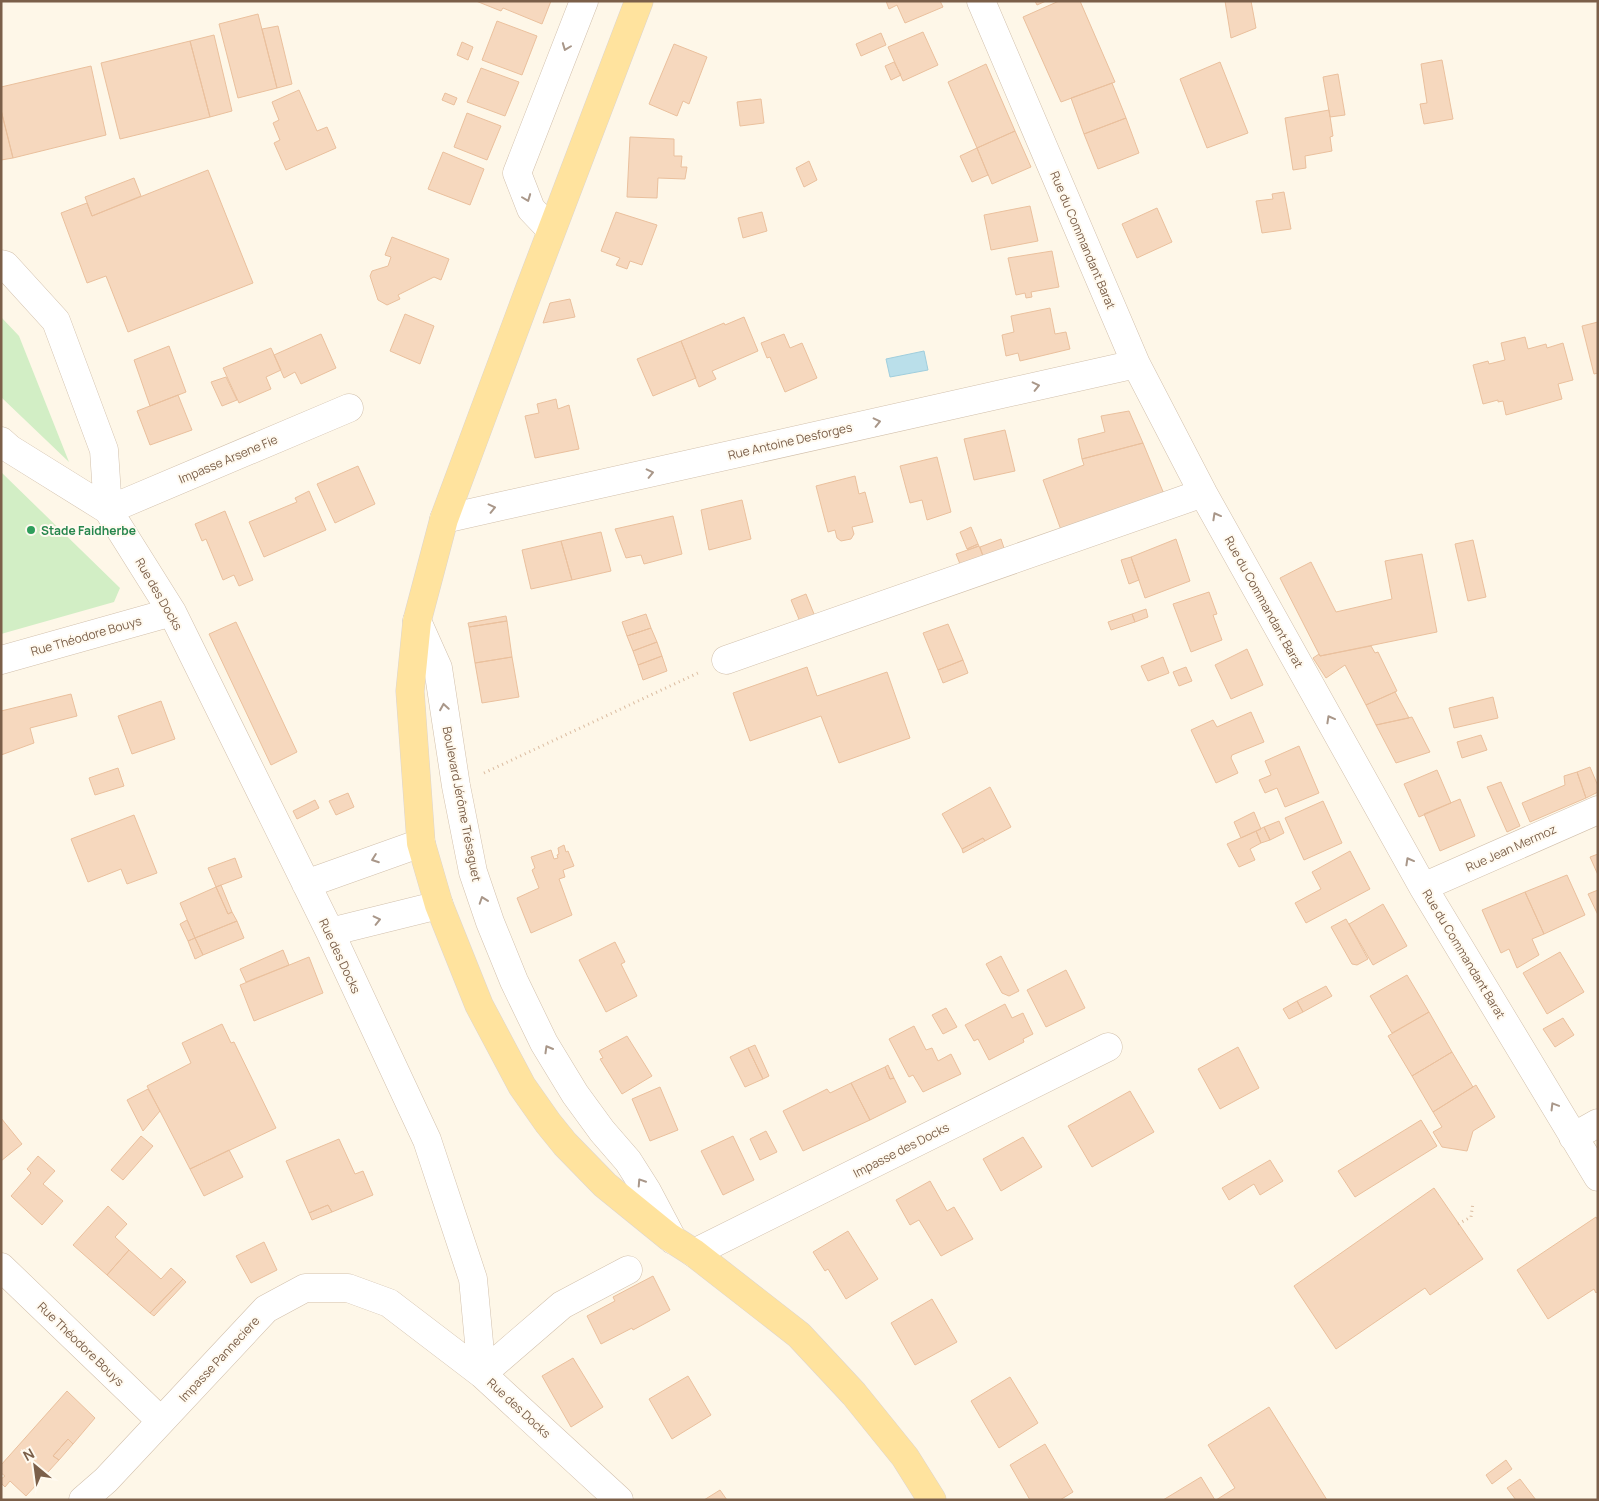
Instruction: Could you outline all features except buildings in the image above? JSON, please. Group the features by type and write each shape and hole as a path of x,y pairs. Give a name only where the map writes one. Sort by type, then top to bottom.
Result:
{"main road":[{"path":"639,1 444,519 417,621 410,691 421,843 439,905 479,1005 522,1086 548,1123 565,1144 605,1185 800,1335 854,1394 905,1457 932,1500"}],"street":[{"path":"552,230 531,209 517,173 584,1"},
{"name":"Rue du Commandant Barat","path":"980,1 1136,364 1203,493 1423,886 1598,1177"},
{"path":"1,264 5,265 56,321 104,450 108,510"},
{"name":"Rue Antoine Desforges","path":"444,519 1136,364"},
{"name":"Impasse Arsene Fie","path":"108,510 348,408"},
{"name":"Rue des Docks","path":"1,441 10,450 108,510 172,612 330,932 426,1140 473,1279 482,1374 619,1500"},
{"path":"726,660 1203,493"},
{"name":"Rue Théodore Bouys","path":"1,660 172,612"},
{"name":"Boulevard Jérôme Trésaguet","path":"417,621 438,668 456,786 473,872 490,922 514,981 544,1043 575,1094 602,1131 628,1161 684,1247"},
{"name":"Rue Jean Mermoz","path":"1423,886 1598,810"},
{"path":"306,884 421,843"},
{"path":"330,932 439,905"},
{"name":"Impasse des Docks","path":"684,1247 1108,1047"},
{"path":"1573,1137 1598,1123"},
{"name":"Rue Théodore Bouys","path":"1,1267 161,1421"},
{"path":"482,1374 562,1305 628,1270"},
{"name":"Impasse Panneciere","path":"83,1500 106,1480 266,1309 305,1288 348,1288 389,1303 482,1374"}],"path":[{"path":"456,786 726,660"},
{"path":"1458,1224 1471,1217 1473,1202"}],"green space":[{"path":"1,317 19,336 69,462 1,397"},
{"name":"Stade Faidherbe","path":"1,472 120,588 114,602 1,634"}],"water":[{"path":"924,351 928,370 890,377 886,359"}],"place":[{"name":"Stade Faidherbe","path":"31,530"}]}
